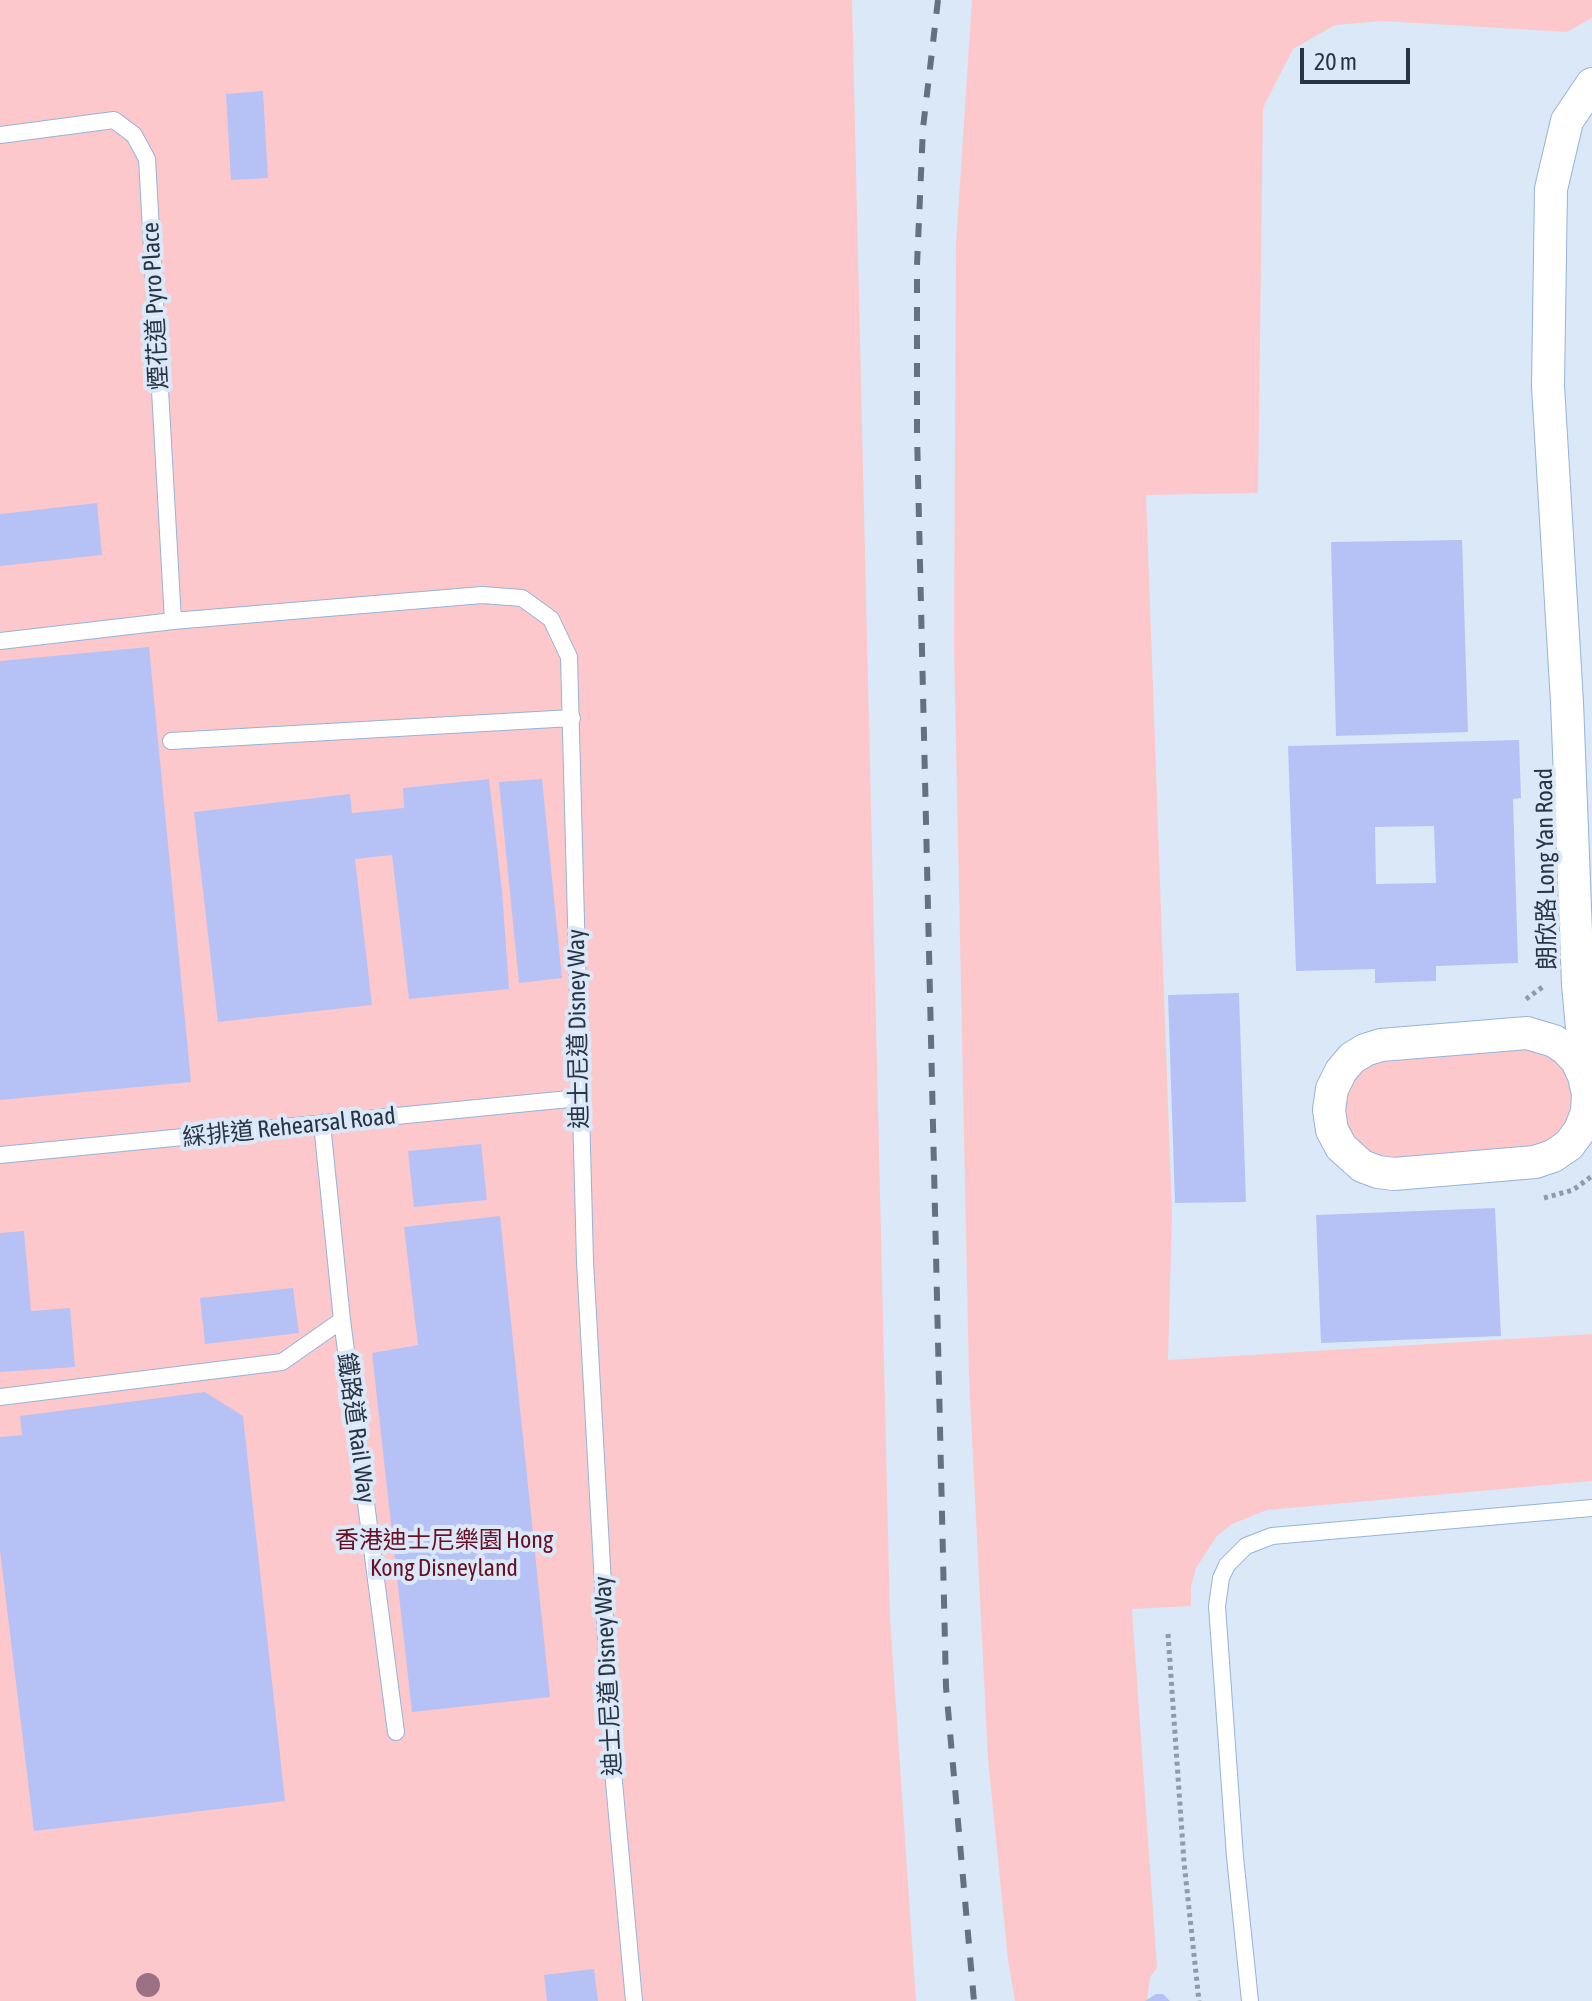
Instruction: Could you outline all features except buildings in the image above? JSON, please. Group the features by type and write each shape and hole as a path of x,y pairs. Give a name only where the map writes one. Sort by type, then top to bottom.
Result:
{"street":[{"name":"朗欣路 Long Yan Road","path":"1563,983 1579,702 1548,386 1551,189 1567,121 1592,84"},
{"path":"1514,1018 1566,1049 1577,1061 1584,1076 1588,1094 1587,1112 1580,1130 1569,1145 1553,1156 1535,1162 1394,1174 1362,1166 1341,1147 1332,1130 1330,1099 1341,1071 1352,1058 1381,1045 1514,1018 1535,1028 1548,1021 1571,999 1563,983"},
{"path":"1563,983 1588,1094"}],"lane":[{"name":"煙花道 Pyro Place","path":"0,135 114,120 134,135 147,159 173,621"},
{"name":"迪士尼道 Disney Way","path":"0,641 173,621 482,595 522,598 551,619 569,657 585,1261 614,1782 634,2001"},
{"path":"171,741 572,718"},
{"name":"綵排道 Rehearsal Road","path":"0,1155 579,1098"},
{"name":"鐵路道 Rail Way","path":"322,1124 342,1320 396,1732"},
{"path":"0,1397 282,1362 342,1320"},
{"path":"1250,2001 1232,1826 1218,1622 1218,1591 1227,1565 1246,1546 1272,1536 1592,1508"}],"path":[{"name":"朗欣路 Long Yan Road","path":"1514,1018 1527,999 1563,983"},
{"path":"1530,1199 1573,1190 1592,1176"},
{"path":"1168,1634 1184,1862 1199,2001"}],"green space":[{"name":"香港迪士尼樂園 Hong Kong Disneyland","path":"0,0 852,0 890,1618 916,2001 0,2001"},
{"path":"972,0 1592,0 1592,18 1567,32 1382,21 1335,25 1293,49 1263,108 1258,493 1146,495 1172,1215 1168,1360 1592,1334 1592,1481 1267,1510 1232,1524 1217,1536 1196,1568 1191,1587 1191,1606 1132,1609 1157,1968 1150,1977 1147,2001 1015,2001 1008,1960 988,1759 969,1378 954,645 956,244"},
{"path":"1521,1044 1563,1062 1576,1092 1569,1123 1546,1145 1393,1162 1348,1143 1338,1095 1369,1059"}],"railway":[{"path":"938,0 923,128 917,265 917,433 946,1687 974,2001"}]}
